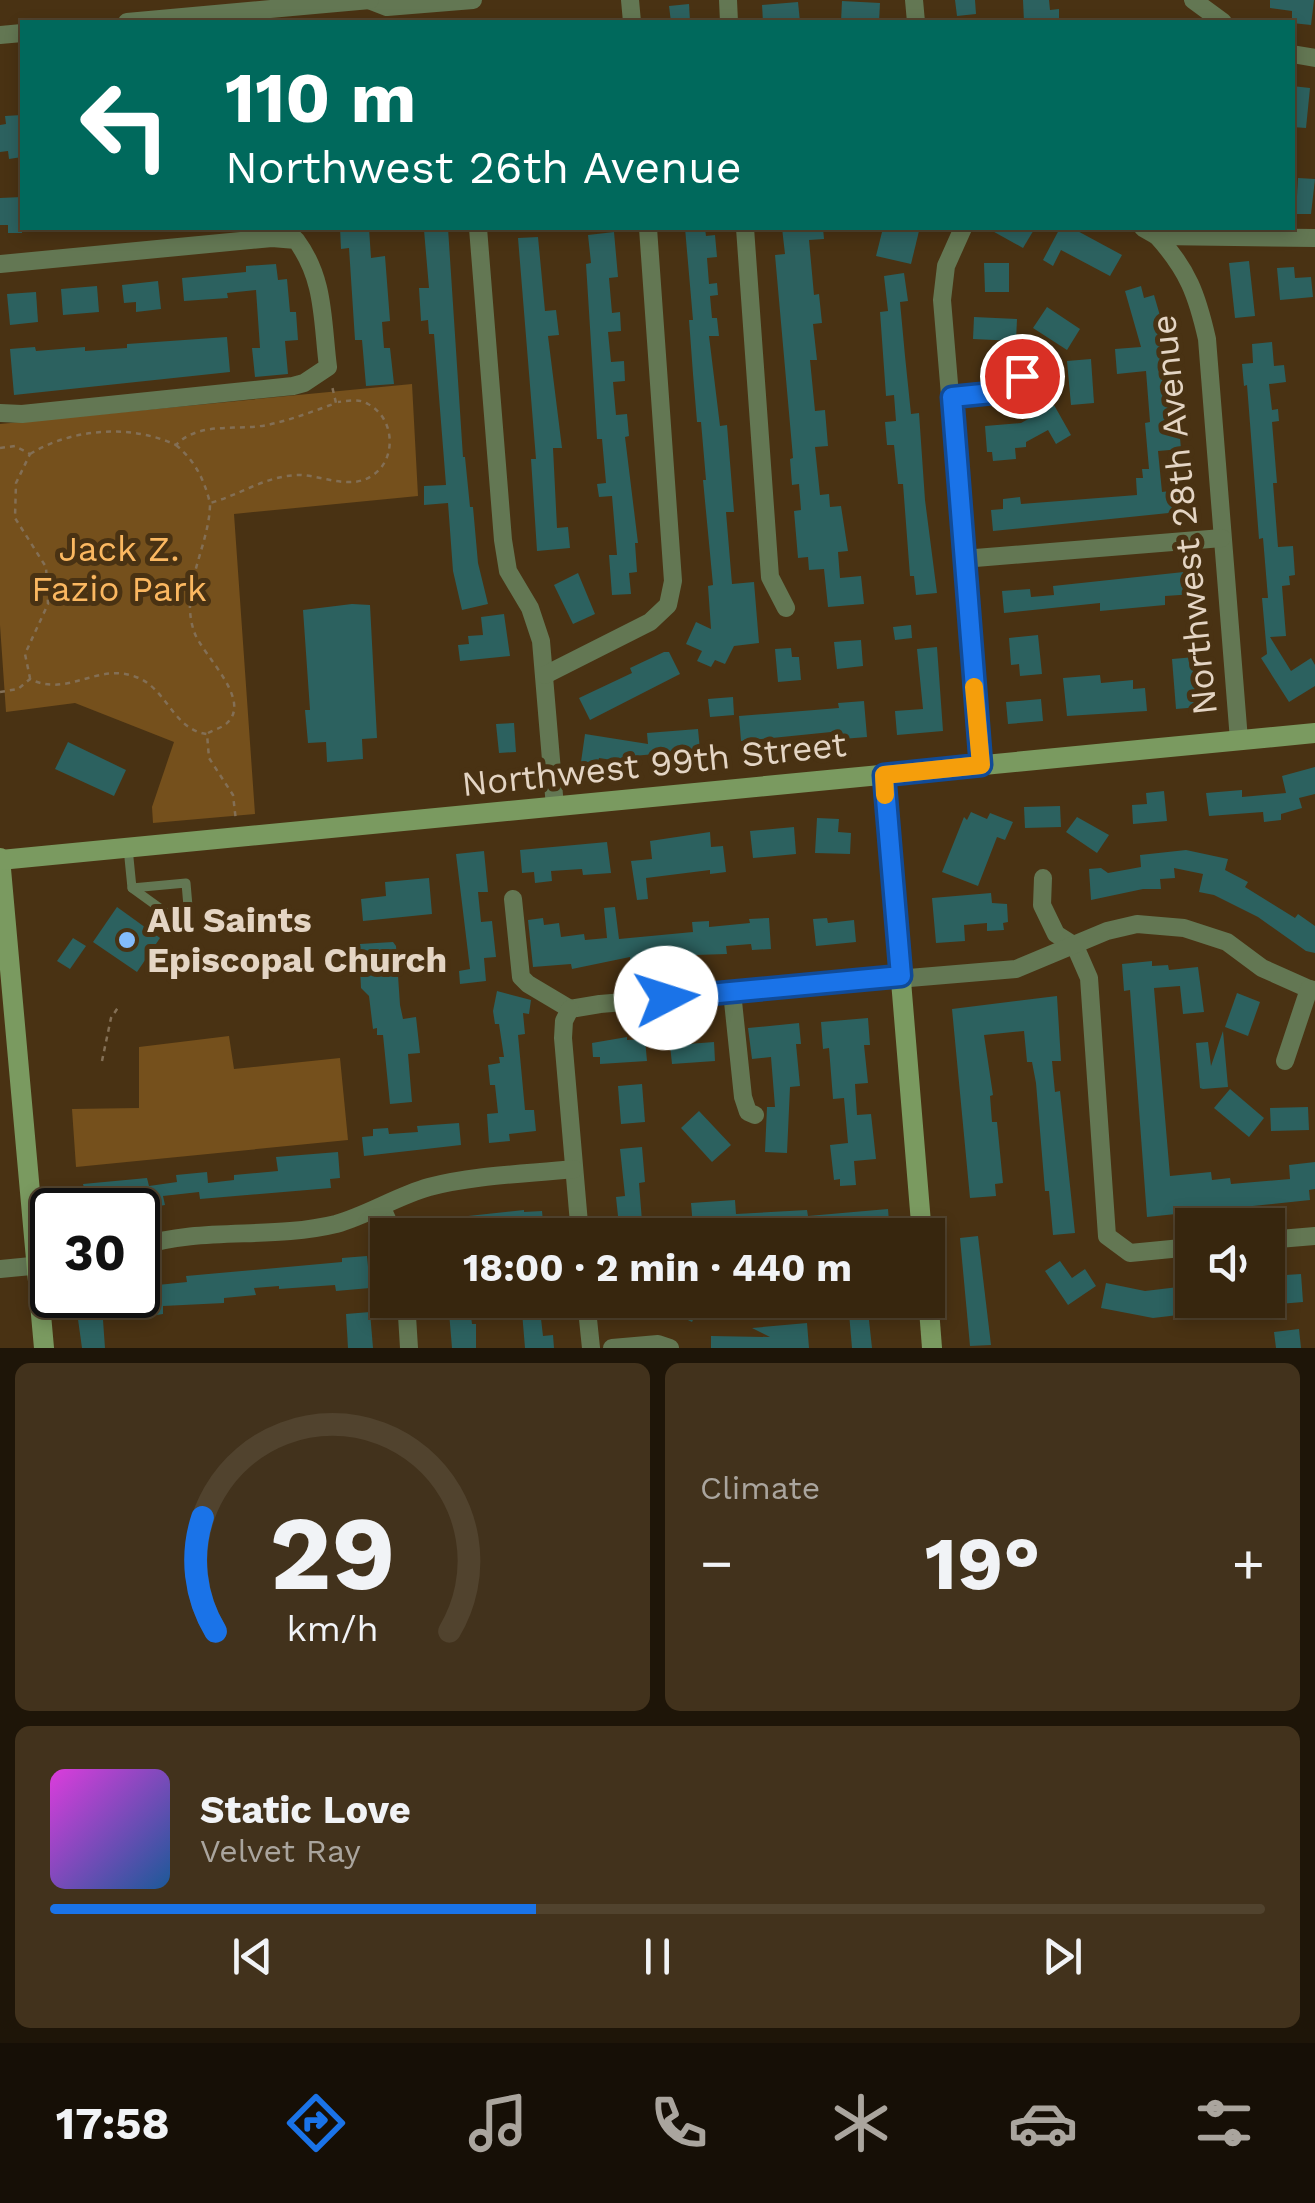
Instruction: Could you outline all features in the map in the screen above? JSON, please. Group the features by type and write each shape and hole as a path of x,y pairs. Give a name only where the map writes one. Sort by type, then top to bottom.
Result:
{"main road":[{"name":"Northwest 99th Street","path":"0,860 1315,733"},
{"path":"884,775 921,1218"},
{"path":"0,860 36,1188"},
{"path":"44,1318 44,1348"},
{"path":"930,1318 932,1348"}],"street":[{"path":"149,20 369,0 387,7 473,0"},
{"path":"1193,0 1221,20"},
{"path":"478,230 503,540 508,571 530,608 541,641 556,807"},
{"path":"545,676 650,622 668,605 673,581 648,230"},
{"path":"744,230 770,577 786,608"},
{"path":"962,230 946,266 942,300 981,765"},
{"path":"1150,232 1315,238"},
{"name":"Northwest 28th Avenue","path":"1150,232 1182,264 1199,303 1207,339 1239,740"},
{"path":"0,264 272,238 296,240 312,262 318,284 328,367 292,386 22,414 0,413"},
{"path":"952,397 992,393 1022,376"},
{"path":"963,560 1222,538"},
{"path":"1042,878 1042,906 1056,934 1075,946 1089,978 1107,1236 1130,1253 1175,1249"},
{"path":"512,899 521,977 570,1010 901,976 1016,969 1107,931 1138,924 1184,928 1227,942 1262,968 1312,990 1285,1061"},
{"path":"732,992 743,1096 748,1112 754,1114"},
{"path":"570,1010 564,1021 563,1038 578,1218"},
{"path":"160,1242 322,1226 450,1182 574,1170"},
{"path":"382,1208 386,1218"},
{"path":"1285,1239 1315,1236"},
{"path":"0,1270 30,1267"},
{"path":"408,1318 410,1348"},
{"path":"588,1318 591,1348"},
{"path":"612,1348 658,1344 670,1348"}],"lane":[{"path":"128,848 132,888 190,930 186,883 132,888"}],"path":[{"path":"328,367 336,402"},
{"path":"176,445 186,434 199,430 267,425 352,400 368,403 388,429 391,447 385,463 374,475 348,483 305,475 284,476 210,503"},
{"path":"119,432 156,436 176,445 190,456 210,503 210,522 189,605 194,632 231,689 234,713 228,723 207,734 195,732 183,724 157,690 138,677 114,672 96,674 53,687 30,680 25,654 48,604 46,567 15,518 16,483 30,454 61,438 119,432"},
{"path":"0,448 15,446 30,454"},
{"path":"0,692 18,689 30,680"},
{"path":"207,734 209,758 233,795 239,837"},
{"path":"102,1061 111,1018 118,1006"}],"green space":[{"name":"Jack Z. Fazio Park","path":"412,384 418,496 234,514 255,814 153,823 152,807 174,742 75,703 6,712 0,625 0,424"},
{"path":"229,1036 234,1069 340,1058 348,1140 76,1167 72,1109 139,1108 139,1047"}],"building":[{"path":"955,0 975,0 976,14 957,16"},
{"path":"1023,0 1049,0 1050,10 1059,9 1059,20 1024,20"},
{"path":"1270,0 1314,0 1311,25 1295,23 1292,11 1270,8"},
{"path":"842,1 880,3 879,20 841,20"},
{"path":"798,2 800,20 763,20 762,5"},
{"path":"689,4 690,20 671,20 669,6"},
{"path":"1295,86 1310,88 1306,128 1295,127"},
{"path":"20,115 20,157 9,159 8,151 0,152 0,125 6,124 5,116"},
{"path":"1298,178 1315,179 1311,214 1296,214"},
{"path":"20,197 22,233 8,233 8,225 0,225 0,198"},
{"path":"340,230 369,230 371,258 385,256 390,321 382,322 394,384 366,386 362,340 355,340 349,248 341,249"},
{"path":"424,230 448,230 463,457 488,604 462,610 453,571 448,503 424,505 424,486 446,485 434,334 429,334 428,320 421,321 419,288 429,288"},
{"path":"685,230 705,230 706,236 715,235 717,257 707,258 709,284 717,283 718,295 710,296 719,336 709,336 720,426 727,425 734,512 726,512 732,584 754,582 759,643 734,646 725,664 715,660 711,667 697,661 702,651 686,644 696,622 711,629 708,586 713,585 701,422 697,422 693,374 689,320 693,320"},
{"path":"782,230 823,230 824,239 809,240 814,295 819,294 822,323 813,324 817,360 810,360 815,411 825,410 828,446 815,447 820,495 829,494 830,507 841,506 848,551 838,552 840,578 861,576 864,604 828,607 824,569 809,570 808,557 798,558 794,511 801,510 799,484 792,485 775,255 785,254"},
{"path":"882,230 919,231 911,264 876,256"},
{"path":"991,230 1034,230 1023,248"},
{"path":"1059,230 1076,230 1122,255 1110,276 1061,250 1053,266 1043,260"},
{"path":"614,232 618,277 609,278 612,313 620,312 621,331 608,332 611,362 624,361 625,381 613,382 616,415 627,414 629,436 625,437 638,543 637,572 629,573 631,594 612,595 609,555 617,555 612,496 599,497 597,484 606,483 602,439 597,439 586,264 591,263 588,235"},
{"path":"538,237 545,311 556,310 559,335 548,336 562,448 553,448 557,528 568,527 570,548 537,551 531,459 536,459 518,238"},
{"path":"1249,261 1255,316 1235,318 1229,263"},
{"path":"984,263 1009,263 1009,292 985,292"},
{"path":"276,264 278,280 287,279 290,312 296,312 298,340 285,341 288,374 255,377 252,348 260,348 256,290 227,293 228,298 184,301 182,278 246,272 246,266"},
{"path":"1294,267 1295,278 1311,277 1313,297 1280,300 1277,268"},
{"path":"904,273 908,301 900,302 905,356 911,414 919,413 937,593 916,595 914,576 910,576 903,484 898,484 894,445 887,445 885,422 896,421 894,395 886,396 880,312 888,311 884,276"},
{"path":"158,281 161,309 136,312 136,302 124,303 122,285"},
{"path":"97,286 99,312 63,315 61,289"},
{"path":"1141,286 1144,298 1154,295 1163,326 1168,325 1173,350 1175,370 1164,371 1166,393 1176,392 1181,449 1158,451 1162,492 1186,489 1188,511 993,531 991,510 1003,509 1003,499 1020,497 1021,504 1137,495 1136,478 1143,478 1142,469 1149,469 1146,371 1117,374 1115,349 1141,347 1125,291"},
{"path":"36,292 38,322 10,325 7,294"},
{"path":"1047,307 1080,329 1067,350 1033,328"},
{"path":"974,317 1017,319 1016,341 973,339"},
{"path":"227,337 230,372 14,395 10,349 85,347 85,351"},
{"path":"1272,342 1274,366 1284,365 1286,382 1269,384 1272,410 1278,409 1279,421 1272,422 1278,547 1293,546 1295,575 1289,576 1290,585 1282,586 1286,636 1270,637 1291,671 1311,658 1315,665 1315,686 1289,702 1261,658 1267,654 1262,598 1268,598 1242,364 1253,363 1252,344"},
{"path":"1091,359 1094,403 1071,405 1067,361"},
{"path":"1054,405 1071,435 1056,444 1048,430 1026,442 1026,447 1015,448 1016,459 993,461 992,452 987,452 985,426 1021,423"},
{"path":"1193,571 1195,594 1165,596 1165,605 1100,611 1100,603 1004,613 1002,591 1030,589 1031,597 1054,595 1053,586"},
{"path":"578,573 595,614 573,624 554,585"},
{"path":"370,605 377,738 362,739 363,759 327,762 326,742 308,743 305,710 310,710 303,610"},
{"path":"504,614 510,656 460,661 458,645 469,644 468,636 483,635 481,617"},
{"path":"911,625 912,638 895,640 893,627"},
{"path":"1038,635 1042,674 1020,676 1019,664 1011,665 1009,638"},
{"path":"861,640 863,666 837,669 834,642"},
{"path":"937,647 943,731 897,735 895,711 923,709 917,649"},
{"path":"791,648 792,657 799,657 801,680 778,682 775,649"},
{"path":"669,652 680,674 590,720 579,698 632,673 630,668"},
{"path":"1195,657 1199,707 1176,709 1172,659"},
{"path":"1100,675 1101,683 1133,680 1133,689 1145,688 1147,711 1067,716 1063,678"},
{"path":"733,697 734,715 710,717 708,699"},
{"path":"1041,699 1043,721 1008,724 1006,702"},
{"path":"864,701 867,737 842,739 841,731 741,741 739,716 839,708 838,703"},
{"path":"514,723 516,752 499,753 496,724"},
{"path":"698,729 700,750 633,756 632,763 599,758 598,765 581,762 585,734 648,744 647,733"},
{"path":"68,742 126,770 114,796 55,769"},
{"path":"1315,767 1315,794 1299,798 1302,808 1281,814 1281,820 1264,822 1263,812 1209,816 1206,793 1242,790 1242,797 1286,793 1282,776"},
{"path":"1164,791 1167,821 1133,824 1132,805 1147,804 1146,793"},
{"path":"1060,806 1061,827 1025,828 1024,807"},
{"path":"971,812 987,819 990,813 1013,822 1005,840 997,837 978,886 942,872 964,817 967,820"},
{"path":"1077,817 1109,835 1097,853 1066,832"},
{"path":"817,818 839,819 838,832 851,833 850,854 815,853"},
{"path":"794,827 796,854 753,858 750,831"},
{"path":"710,832 711,847 723,846 726,872 710,874 710,870 646,878 648,899 637,900 631,861 652,859 650,841"},
{"path":"607,842 611,873 583,875 582,869 551,871 552,881 535,883 534,872 522,873 520,850"},
{"path":"1186,850 1228,859 1225,870 1248,882 1245,887 1315,926 1315,953 1306,951 1258,917 1214,895 1199,892 1203,874 1174,868 1175,878 1160,879 1161,889 1091,900 1089,869 1101,868 1108,873 1141,867 1140,855"},
{"path":"484,851 488,892 478,892 481,922 492,921 496,957 484,958 486,981 460,984 459,971 470,969 456,854"},
{"path":"429,878 432,914 363,921 361,899 386,896 385,882"},
{"path":"991,893 992,903 1007,904 1008,922 1003,923 1004,930 987,931 987,923 964,925 965,941 936,943 932,898"},
{"name":"All Saints Episcopal Church","path":"117,907 160,938 137,972 93,942"},
{"path":"615,907 619,939 693,932 692,922 709,921 709,927 769,918 771,949 752,950 751,944 726,946 727,954 637,963 630,962 630,957 572,969 571,964 533,967 528,920 543,918 544,925 559,923 561,937 584,934 585,940 607,938 604,908"},
{"path":"827,918 828,923 854,920 856,942 816,946 813,919"},
{"path":"73,938 86,946 70,969 57,961"},
{"path":"393,942 403,1019 416,1017 420,1053 408,1054 412,1102 390,1104 383,1035 377,1035 377,1028 373,1029 369,996 361,988 359,948 360,944"},
{"path":"1152,961 1152,966 1168,965 1169,970 1198,967 1204,1012 1183,1014 1180,986 1154,988 1170,1176 1211,1172 1212,1180 1230,1178 1231,1184 1290,1179 1289,1165 1315,1162 1315,1189 1309,1190 1310,1200 1233,1208 1175,1208 1175,1214 1147,1217 1130,990 1124,991 1122,964"},
{"path":"497,991 531,1000 529,1014 523,1013 525,1034 518,1035 525,1110 534,1110 536,1131 509,1134 510,1141 489,1143 487,1114 498,1113 488,1065 500,1063 499,1057 504,1057 493,1011"},
{"path":"1237,993 1260,1002 1248,1036 1225,1027"},
{"path":"1057,996 1061,1061 1052,1061 1055,1092 1060,1091 1075,1233 1053,1235 1049,1191 1045,1191 1036,1083 1032,1062 1027,1062 1024,1031 984,1035 993,1095 992,1122 997,1122 1003,1183 995,1184 996,1196 970,1198 952,1009"},
{"path":"868,1018 870,1045 864,1045 868,1083 855,1084 857,1115 871,1114 876,1159 854,1161 856,1185 840,1186 840,1179 834,1180 830,1145 848,1143 844,1098 833,1099 829,1048 823,1049 821,1022"},
{"path":"799,1023 801,1044 796,1044 800,1086 790,1087 787,1153 765,1152 767,1107 775,1107 771,1057 752,1059 748,1028"},
{"path":"1223,1031 1228,1087 1200,1088 1196,1043 1208,1042 1211,1066"},
{"path":"687,1034 688,1044 714,1042 715,1061 672,1064 669,1036"},
{"path":"627,1037 645,1039 647,1061 600,1064 600,1057 593,1057 592,1043"},
{"path":"642,1084 645,1122 621,1124 618,1086"},
{"path":"1230,1089 1264,1118 1249,1137 1214,1108"},
{"path":"1308,1107 1309,1130 1271,1131 1270,1108"},
{"path":"699,1111 731,1145 712,1162 681,1128"},
{"path":"459,1123 461,1145 364,1156 362,1137 373,1136 373,1129 388,1128 389,1134 418,1132 417,1126"},
{"path":"642,1147 645,1182 639,1183 642,1218 618,1218 616,1197 625,1196 620,1149"},
{"path":"338,1152 340,1178 330,1179 331,1188 200,1199 199,1192 163,1196 165,1205 160,1206 160,1188 84,1188 83,1184 147,1178 149,1186 177,1182 176,1175 207,1172 208,1183 234,1180 234,1175 278,1171 276,1157"},
{"path":"735,1200 736,1214 807,1210 808,1216 888,1209 889,1218 692,1218 691,1203"},
{"path":"524,1210 542,1211 543,1218 449,1218"},
{"path":"978,1236 991,1345 970,1346 960,1238"},
{"path":"367,1256 370,1288 254,1288 256,1295 224,1298 224,1303 163,1306 160,1314 160,1285 187,1282 186,1276 342,1262 342,1258"},
{"path":"1060,1261 1072,1278 1085,1269 1096,1286 1068,1305 1045,1271"},
{"path":"1301,1274 1303,1302 1285,1304 1285,1275"},
{"path":"1106,1283 1145,1291 1175,1287 1175,1315 1153,1318 1101,1308"},
{"path":"370,1312 373,1348 348,1348 346,1314"},
{"path":"78,1318 117,1318 103,1320 105,1348 82,1348"},
{"path":"450,1318 471,1318 472,1324 476,1324 476,1348 452,1348"},
{"path":"522,1318 541,1318 543,1336 553,1335 554,1348 525,1348"},
{"path":"849,1318 869,1318 872,1348 852,1348"},
{"path":"807,1323 809,1348 711,1348 711,1336 770,1337 752,1328"},
{"path":"1299,1329 1301,1348 1276,1348 1274,1332"}],"slow traffic":[{"path":"885,795 884,775 981,765 974,687"}],"place":[{"name":"All Saints Episcopal Church","path":"127,940"}],"route":[{"path":"666,998 901,976 884,775 981,765 952,397 992,393 1022,376"}]}
